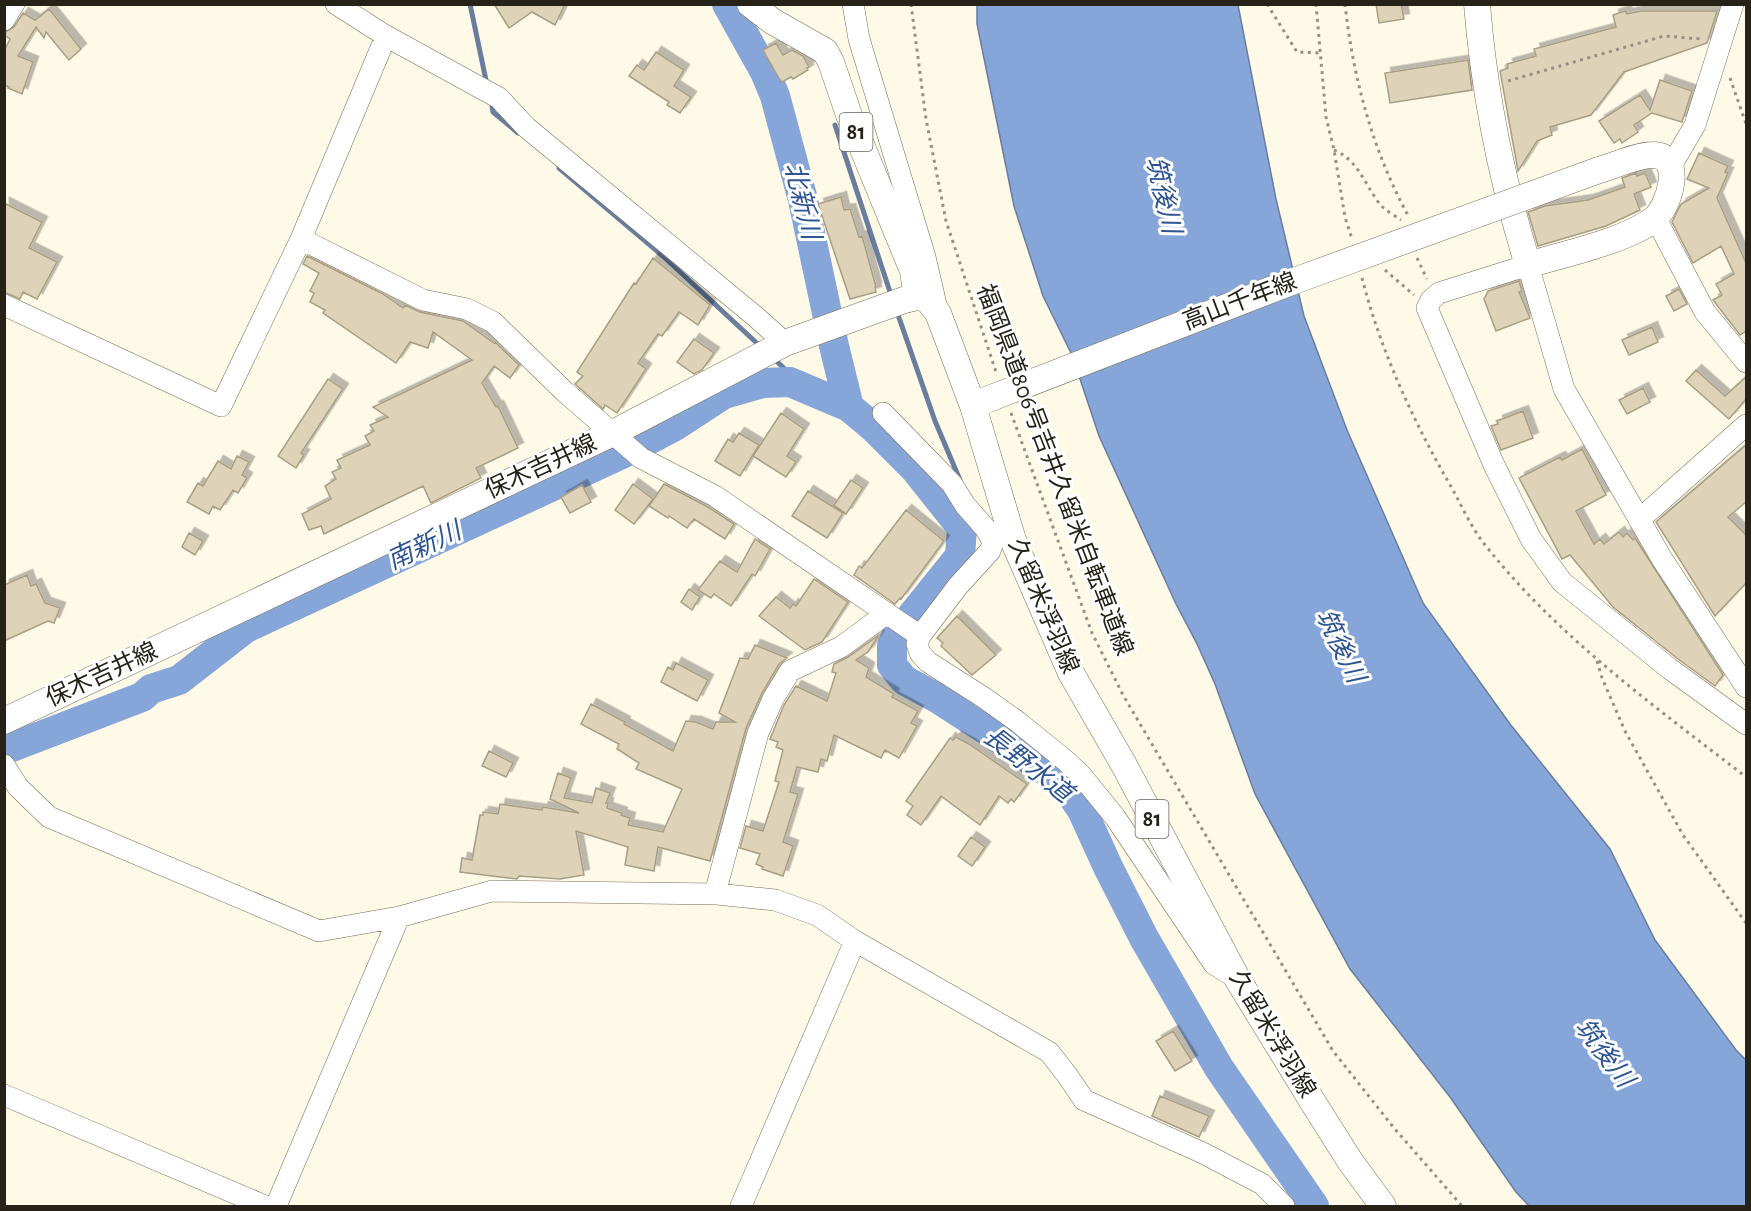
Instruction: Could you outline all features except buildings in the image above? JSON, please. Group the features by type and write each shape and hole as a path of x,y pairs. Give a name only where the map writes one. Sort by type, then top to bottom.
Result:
{"main road":[{"name":"81","path":"750,4 771,21 825,51 913,270 911,298"},
{"path":"1477,4 1481,59 1512,211 1528,265 1603,242 1639,229 1656,219 1671,185 1673,175 1671,166"},
{"name":"高山千年線","path":"992,398 1294,281 1599,170 1652,155 1664,158 1671,166"},
{"path":"911,298 927,298 938,313"},
{"name":"保木吉井線","path":"4,721 618,437 780,347 911,298"},
{"name":"久留米浮羽線","path":"938,313 992,398 1013,540 1071,673 1124,765 1238,980 1350,1161 1383,1206"}],"street":[{"path":"4,20 14,4"},
{"path":"336,4 386,36 499,98 526,127 738,302 780,347"},
{"path":"854,4 860,39 925,257 938,313"},
{"path":"1671,166 1695,125 1733,4"},
{"path":"4,305 220,406 301,239 386,36"},
{"path":"1656,219 1705,312 1746,363"},
{"path":"301,239 423,300 467,309 482,315 506,333 565,392 641,458 715,496 920,636"},
{"path":"1746,685 1662,559 1564,389 1528,265 1438,293 1427,308 1494,465 1531,540 1562,582 1670,669 1746,724"},
{"path":"883,413 952,484 993,542 990,551 958,586 920,636 917,644 920,653 928,662 1018,722 1080,774 1115,817 1214,964 1238,980"},
{"path":"1640,520 1746,425"},
{"path":"717,894 717,886 758,733 773,699 790,671 841,647 889,614"},
{"path":"4,765 18,787 49,817 319,931 399,917 492,891 717,894 775,900 817,915 855,941 1049,1052 1084,1100 1203,1152 1262,1184 1284,1206"},
{"path":"276,1206 399,917"},
{"path":"741,1206 855,941"},
{"path":"4,1095 264,1206"}],"path":[{"name":"福岡県道806号吉井久留米自転車道線","path":"911,4 926,119 946,221 992,398 1092,633 1123,695 1333,1051 1394,1128 1462,1206"},
{"path":"1267,4 1297,52 1321,52"},
{"path":"1316,4 1326,117 1345,216 1354,244"},
{"path":"1345,4 1348,31 1365,111 1390,184 1408,217 1419,213"},
{"path":"1487,86 1664,36 1718,52 1746,124"},
{"path":"1334,150 1346,155 1355,164 1380,205 1401,220"},
{"path":"1380,267 1418,298 1429,304"},
{"path":"1597,659 1602,678 1625,731 1683,835 1746,923"}],"water":[{"name":"筑後川","path":"977,5 1238,5 1276,199 1304,316 1347,430 1423,603 1510,724 1610,849 1655,940 1736,1050 1746,1060 1746,1206 1529,1206 1516,1192 1450,1097 1350,969 1255,794 1215,684 1099,436 1072,355 1043,296 1014,206 977,24"}],"waterway":[{"path":"470,4 487,85"},
{"name":"北新川","path":"727,4 765,72 775,96 803,200 849,407"},
{"path":"491,100 493,112 518,133"},
{"path":"835,125 892,298"},
{"path":"559,168 664,257 761,347"},
{"path":"896,309 935,421 960,480"},
{"path":"772,357 787,371 790,382"},
{"name":"長野水道","path":"4,750 142,697 151,689 179,680 246,628 622,454 675,426 724,394 763,383 790,382 849,407 873,427 915,469 962,528 960,556 898,633 892,646 892,665 904,680 937,698 1008,744 1048,772 1069,791 1082,810 1144,938 1219,1068 1314,1206"},
{"path":"962,528 968,516"}],"water label":[{"name":"南新川","path":"424,546"}]}
